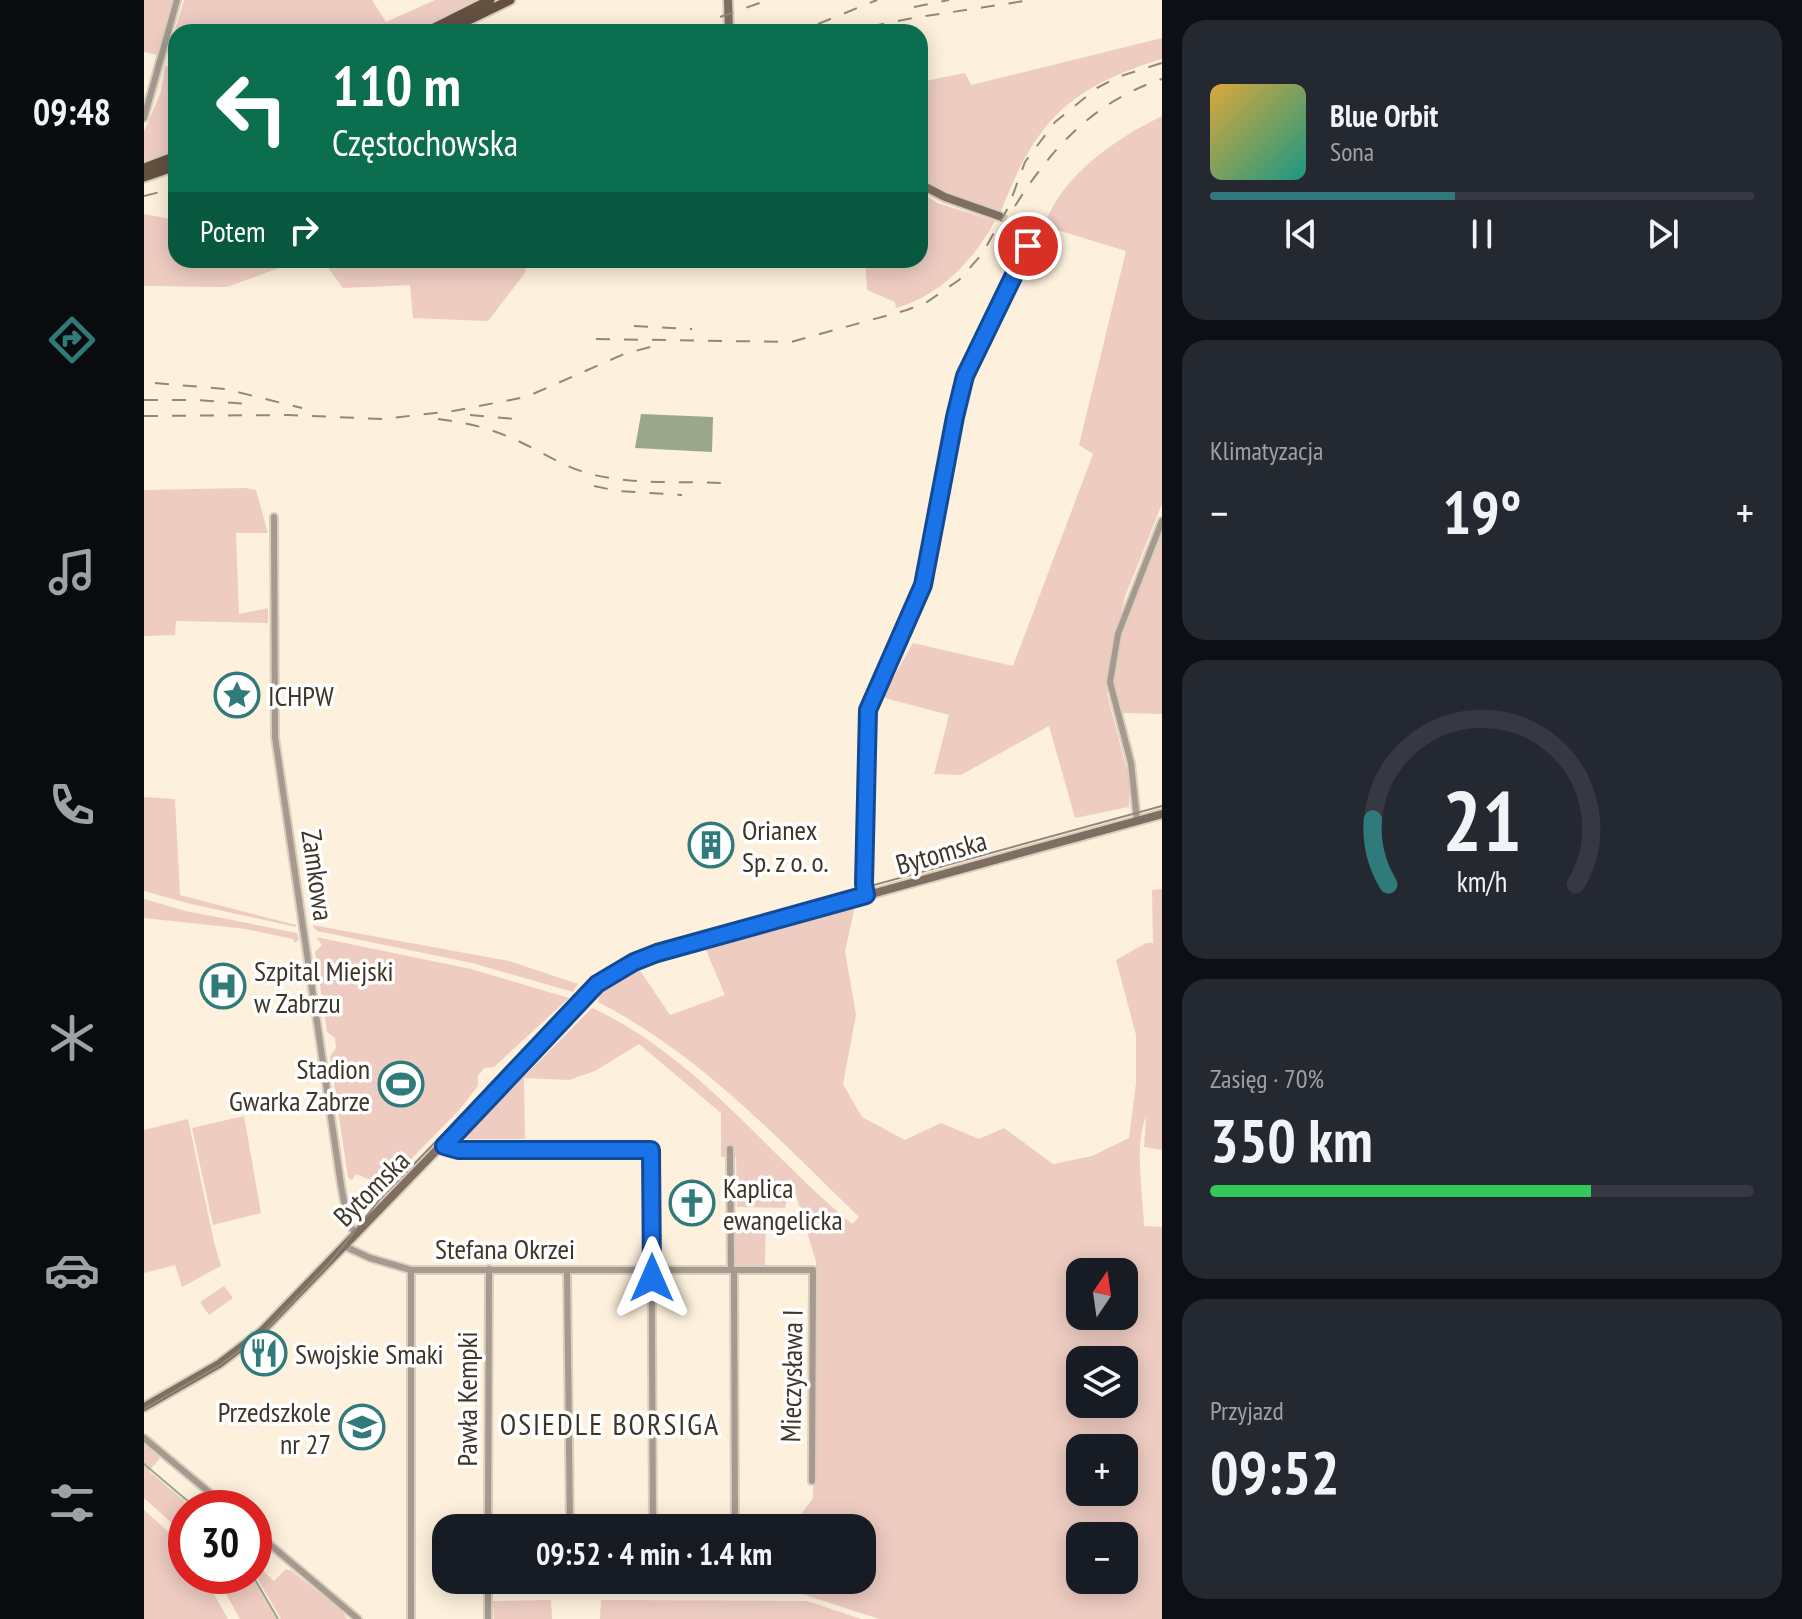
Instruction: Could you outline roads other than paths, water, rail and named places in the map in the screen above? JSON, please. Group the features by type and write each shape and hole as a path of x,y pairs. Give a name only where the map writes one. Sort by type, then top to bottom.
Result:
{"main road":[{"path":"442,24 490,0"},
{"path":"460,24 510,0"},
{"path":"144,168 168,159"},
{"path":"144,177 168,169"}],"street":[{"path":"170,24 177,0"},
{"path":"728,0 729,24"},
{"path":"144,118 168,32"},
{"path":"928,188 999,216"},
{"path":"866,895 868,710 923,585 965,376 1034,233 1020,226"},
{"name":"Zamkowa","path":"274,517 275,737 341,1185 348,1223 356,1234"},
{"path":"1137,820 1131,763 1110,682 1118,634 1162,521"},
{"name":"Bytomska","path":"144,1407 241,1349 444,1146 588,993 617,971 657,953 1162,814"},
{"path":"444,1146 458,1150 651,1150 653,1514"},
{"path":"730,1149 735,1514"},
{"name":"Stefana Okrzei","path":"344,1246 370,1258 411,1270 813,1270"},
{"name":"Pawła Kempki","path":"488,1514 489,1269"},
{"path":"411,1270 411,1619"},
{"path":"567,1270 570,1514"},
{"name":"Mieczysława I","path":"812,1481 813,1270"},
{"path":"144,1438 206,1490"},
{"path":"272,1546 358,1619"},
{"path":"488,1594 488,1619"}],"waterway":[{"path":"144,1464 175,1490"},
{"path":"263,1594 278,1619"}],"tunnel":[{"path":"999,216 1020,226"}],"tram line":[{"path":"144,1409 220,1365 263,1333 328,1265 380,1199 589,984 631,955 659,944 1162,806"}],"railway":[{"path":"720,17 768,0"},
{"path":"818,24 877,0"},
{"path":"914,7 949,0"},
{"path":"883,24 1031,0"},
{"path":"596,339 791,342 927,302 959,280 982,254 1008,208 1025,162 1055,122 1097,88 1118,77 1162,63"},
{"path":"1015,206 1044,164 1077,129 1116,100 1162,79"},
{"path":"144,196 168,190"},
{"path":"634,326 692,329"},
{"path":"144,416 288,415 382,419 453,411 526,397 624,354 654,346"},
{"path":"155,383 225,389 302,408"},
{"path":"144,400 248,404"},
{"path":"470,415 516,419"},
{"path":"438,419 492,430 567,466 603,477 721,483"},
{"path":"594,486 618,491 682,495"}],"place":[{"name":"ICHPW","path":"237,695"},
{"name":"Orianex Sp. z o. o.","path":"711,845"},
{"name":"Szpital Miejski w Zabrzu","path":"223,986"},
{"name":"Stadion Gwarka Zabrze","path":"401,1084"},
{"name":"Kaplica ewangelicka","path":"692,1203"},
{"name":"Swojskie Smaki","path":"264,1353"},
{"name":"Przedszkole nr 27","path":"362,1427"}],"district":[{"name":"OSIEDLE BORSIGA","path":"610,1423"}]}
